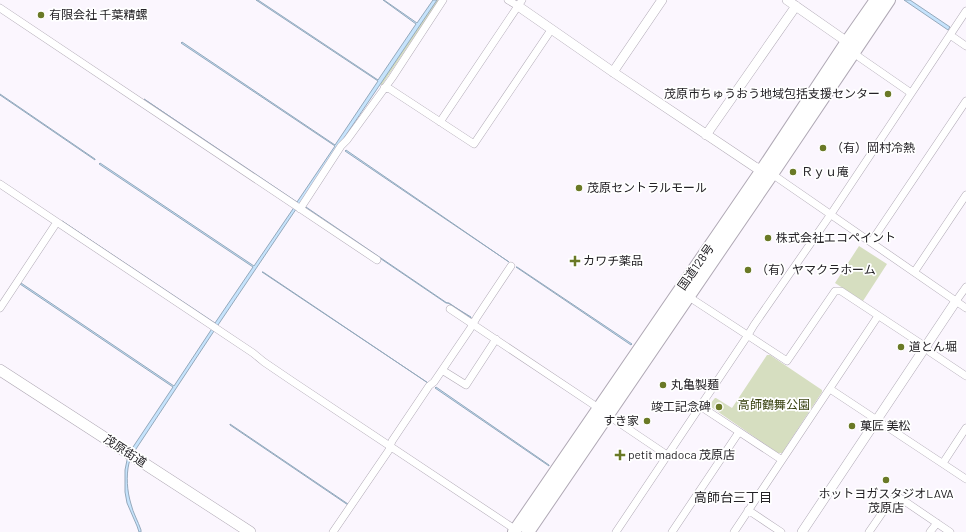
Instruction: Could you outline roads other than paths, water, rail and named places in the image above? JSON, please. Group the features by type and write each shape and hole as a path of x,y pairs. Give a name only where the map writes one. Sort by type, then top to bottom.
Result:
{"highway":[{"name":"国道128号","path":"519,532 767,172 850,47 876,0"},
{"name":"国道128号","path":"850,47 889,0"}],"main road":[{"name":"茂原街道","path":"0,370 250,532"}],"street":[{"path":"300,209 341,146 347,140 384,88 443,0"},
{"path":"508,0 520,3 551,30 706,135 755,167 767,172 830,214 966,308"},
{"path":"613,72 662,0"},
{"path":"787,0 843,39 859,57 911,93"},
{"path":"440,122 520,3"},
{"path":"706,135 796,6"},
{"path":"0,8 377,260"},
{"path":"616,532 966,11"},
{"path":"384,88 390,89 474,144 551,30"},
{"path":"950,35 966,46"},
{"path":"871,242 966,101"},
{"path":"0,184 253,352 264,362 292,381 519,532"},
{"path":"914,271 966,195"},
{"path":"0,308 57,222"},
{"path":"333,532 388,450 392,441 429,386 434,382 511,266"},
{"path":"802,532 966,287"},
{"path":"684,294 787,361 834,291 841,291 926,347 930,352 966,376"},
{"path":"450,309 667,455"},
{"path":"734,532 878,316"},
{"path":"442,370 466,385 496,339"},
{"path":"830,389 966,479"},
{"path":"700,406 782,460"},
{"path":"943,463 966,428"},
{"path":"672,532 739,432"},
{"path":"869,532 891,500 895,498 900,498 950,532"},
{"path":"748,510 781,532"},
{"path":"930,532 937,523"}],"water":[{"path":"256,0 378,80 416,24 383,0 417,23 433,0 437,0 136,449 129,463 127,484 132,507 141,530 141,532 139,532 127,503 125,492 125,470 127,460 133,447 173,387 20,284 21,283 174,386 215,324 62,221 215,323 253,267 99,164 100,163 254,266 297,203 144,99 297,202 335,146 181,43 182,42 335,145 378,81"},
{"path":"904,0 910,0 950,27 948,30"},
{"path":"0,95 95,159 95,160"},
{"path":"346,150 509,262 345,151"},
{"path":"306,207 447,303 306,208"},
{"path":"517,267 632,344 631,345"},
{"path":"262,272 263,272 428,383"},
{"path":"436,387 549,465 549,466 435,388"},
{"path":"230,425 348,504 348,505"}],"place":[{"name":"有限会社 千葉精螺","path":"41,15"},
{"name":"茂原市ちゅうおう地域包括支援センター","path":"888,94"},
{"name":"（有）岡村冷熱","path":"823,148"},
{"name":"Ｒｙｕ庵","path":"793,172"},
{"name":"茂原セントラルモール","path":"579,188"},
{"name":"株式会社エコペイント","path":"768,238"},
{"name":"カワチ薬品","path":"575,261"},
{"name":"（有）ヤマクラホーム","path":"748,270"},
{"name":"道とん堀","path":"901,347"},
{"name":"丸亀製麺","path":"663,385"},
{"name":"竣工記念碑","path":"719,407"},
{"name":"すき家","path":"647,421"},
{"name":"菓匠 美松","path":"852,426"},
{"name":"petit madoca 茂原店","path":"620,455"},
{"name":"ホットヨガスタジオLAVA 茂原店","path":"886,480"}],"district":[{"name":"高師台三丁目","path":"733,497"}],"park label":[{"name":"高師鶴舞公園","path":"774,405"}]}
